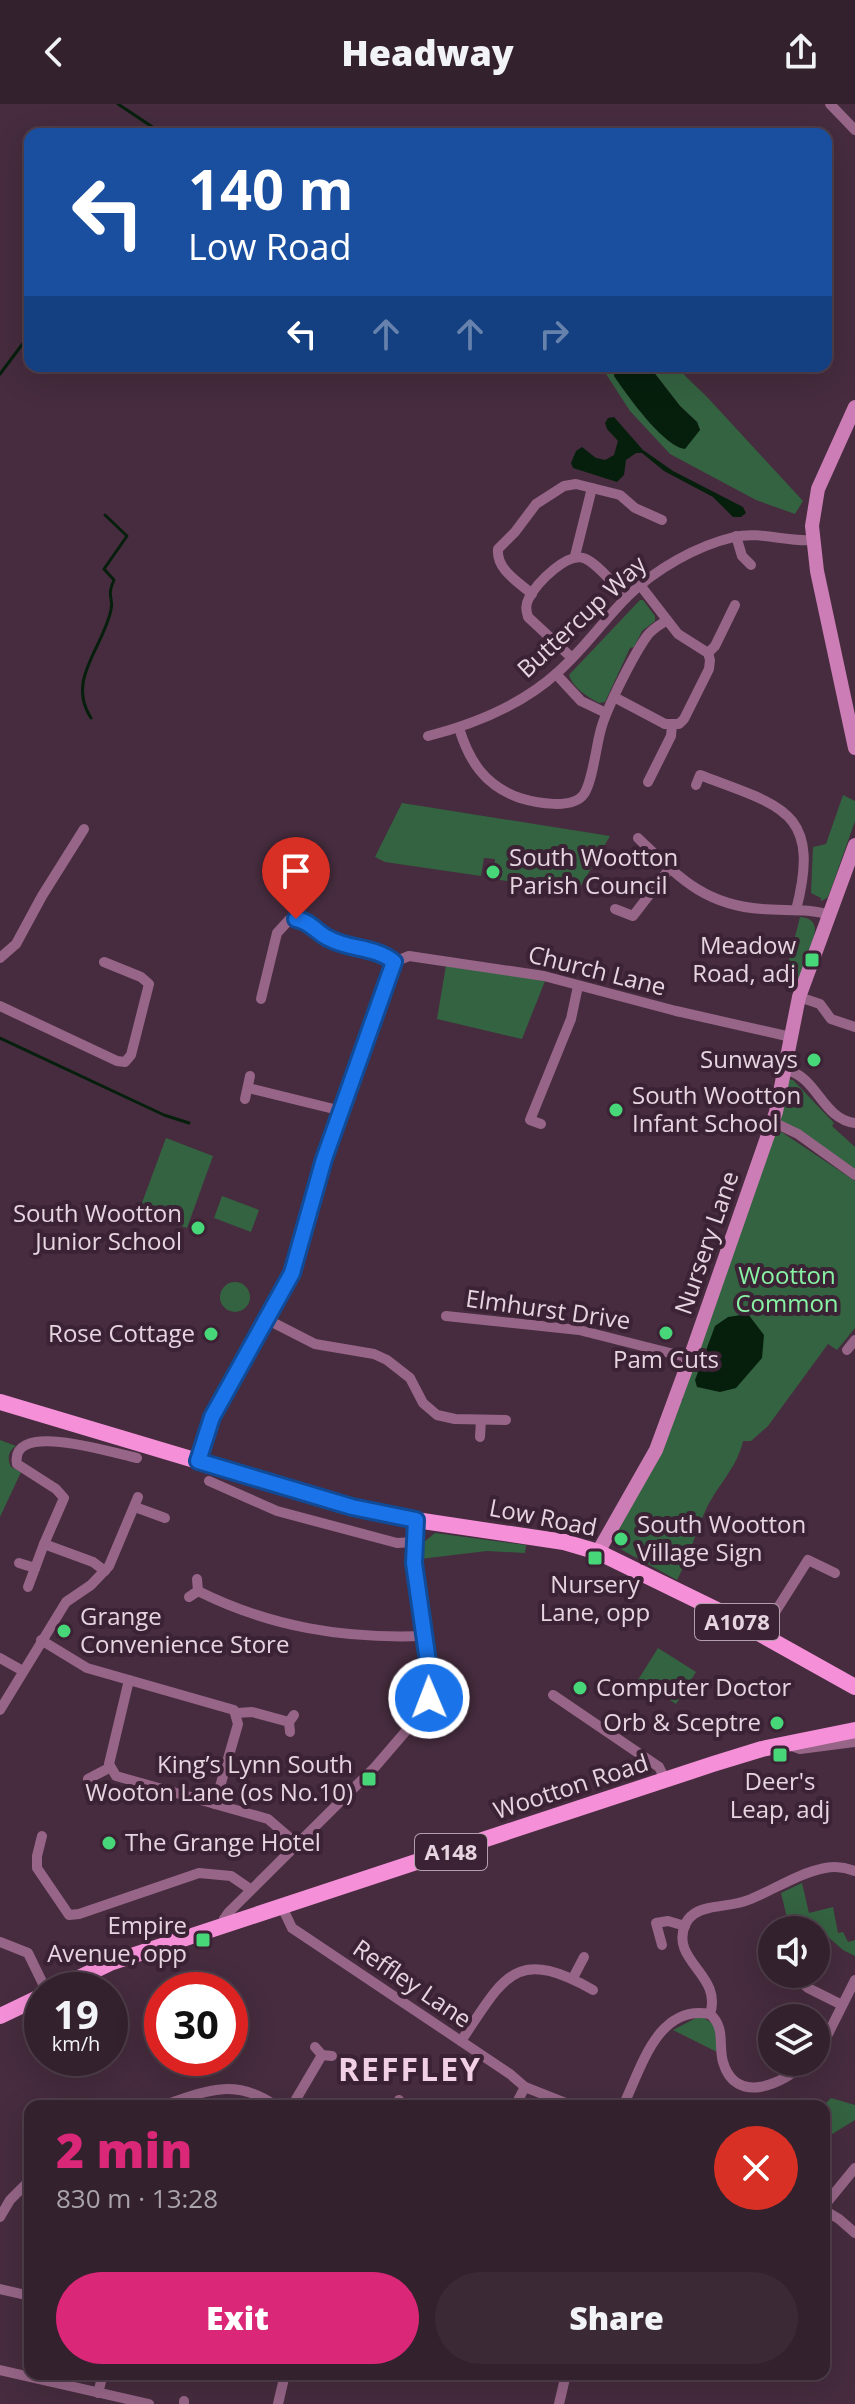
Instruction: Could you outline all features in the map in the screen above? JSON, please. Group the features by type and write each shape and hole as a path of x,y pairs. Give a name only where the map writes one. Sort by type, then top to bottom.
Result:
{"main road":[{"name":"A1078","path":"0,1402 198,1461"},
{"name":"Low Road","path":"198,1461 339,1504 416,1520 564,1542 598,1552 719,1611 855,1687"},
{"name":"Wootton Road","path":"91,1972 110,1963 762,1749 854,1732"},
{"path":"0,2016 24,2005"}],"street":[{"path":"830,104 855,130"},
{"path":"855,407 818,489 812,526 855,748"},
{"path":"532,594 501,567 497,558 498,549 536,504 564,486 576,484 620,495 635,508 662,520"},
{"path":"575,556 592,488"},
{"path":"736,536 742,556 751,565"},
{"name":"Buttercup Way","path":"428,736 459,728 512,703 556,674 626,598 671,564 713,543 736,536 813,540"},
{"path":"572,658 528,617 526,607 532,594 565,560 575,556 587,560 626,598"},
{"path":"640,585 678,634 708,653"},
{"path":"614,697 672,725 684,719 709,669 708,653 715,646 735,605"},
{"path":"459,728 474,765 487,780 505,792 523,799 567,803 577,800 584,794 606,713 646,637 666,621"},
{"path":"556,674 581,701 606,713"},
{"path":"648,782 671,736 672,725"},
{"path":"700,775 770,804 796,825 803,844 805,866 796,910"},
{"path":"0,958 16,944 84,829"},
{"path":"638,838 670,868 710,898 726,904 830,915"},
{"name":"Nursery Lane","path":"598,1552 656,1450 690,1358 773,1122 799,997 855,845"},
{"path":"615,909 632,920 670,868"},
{"path":"198,1461 212,1417 268,1320 295,1265 319,1175 394,962 379,952 327,938 302,920 289,920 277,933 261,999"},
{"name":"Church Lane","path":"394,962 403,957 423,957 544,976 791,1037"},
{"path":"0,1006 125,1062 131,1055 149,984 141,977 104,962"},
{"path":"531,1120 571,1019 578,986"},
{"path":"799,997 820,1004 831,1019 855,1027"},
{"path":"786,1070 800,1075 822,1103 840,1119 855,1123"},
{"path":"247,1088 342,1111"},
{"path":"773,1122 798,1134 855,1175"},
{"name":"Elmhurst Drive","path":"446,1316 579,1330 690,1358"},
{"path":"268,1320 311,1342 381,1357 410,1378 423,1403 437,1415 455,1419 506,1420"},
{"path":"847,1350 855,1340"},
{"path":"480,1437 481,1420"},
{"path":"28,1587 64,1498 56,1489 17,1464 16,1457 21,1448 34,1441 55,1441 137,1458"},
{"path":"215,1482 278,1508 349,1524 397,1543 414,1542"},
{"path":"0,1710 66,1602 105,1571 115,1557 136,1502 165,1518"},
{"path":"225,1925 224,1919 250,1889 375,1767 424,1710 431,1682 415,1579 416,1520"},
{"path":"44,1544 93,1562 105,1571"},
{"path":"760,1636 808,1560 835,1573"},
{"path":"19,1563 35,1568"},
{"path":"194,1589 247,1613 303,1628 361,1636 424,1636"},
{"path":"41,1640 87,1668 229,1707 237,1713 252,1712 291,1723"},
{"path":"0,1658 23,1671"},
{"path":"88,1779 109,1768 129,1680"},
{"path":"553,1695 659,1767 666,1781"},
{"path":"215,1804 238,1724 237,1713"},
{"path":"109,1768 121,1778 268,1819 297,1844"},
{"path":"42,1836 37,1868 68,1921 79,1914 199,1873 237,1879 250,1889"},
{"path":"179,1863 185,1877"},
{"path":"710,2014 714,1996 685,1950 683,1935 692,1916 699,1911 742,1903 816,1870 838,1867 855,1871"},
{"path":"241,1899 239,1906 243,1919"},
{"name":"Reffley Lane","path":"282,1907 292,1928 525,2087 558,2100"},
{"path":"662,1945 655,1919 685,1926"},
{"path":"0,1942 28,1953 37,1972"},
{"path":"573,1978 584,1957"},
{"path":"461,2041 496,1989 511,1976 532,1969 544,1969 573,1978 593,1990"},
{"path":"830,2030 855,1980"},
{"path":"808,1988 842,2005"},
{"path":"626,2100 664,2027 684,2016 702,2013 710,2014 718,2021 723,2065 740,2083 758,2088 777,2084 788,2076"},
{"path":"295,2100 323,2052"},
{"path":"518,2100 525,2087"},
{"path":"181,2100 219,2088 254,2094 265,2100"},
{"path":"830,2200 855,2168"},
{"path":"0,2217 24,2186"},
{"path":"830,2212 855,2233"},
{"path":"0,2289 24,2295"},
{"path":"0,2370 24,2376"},
{"path":"43,2380 149,2404"},
{"path":"98,2393 101,2380"},
{"path":"278,2404 284,2380"},
{"path":"559,2404 565,2380"}],"green space":[{"path":"615,372 614,376 663,435 700,430 697,422 654,372 681,372 803,501 795,514 756,500 670,454 630,411 606,374"},
{"path":"640,600 655,616 655,621 642,631 634,647 630,648 605,702 599,703 577,688 569,675"},
{"path":"843,795 855,801 855,821 830,892 821,901 811,893 813,847 826,844"},
{"path":"402,803 610,836 578,891 500,880 498,869 494,868 495,859 484,858 481,876 385,862 375,857"},
{"path":"800,917 809,919 815,929 796,986 793,986 795,975 786,972"},
{"path":"446,965 545,981 522,1039 437,1019"},
{"path":"789,1079 855,1147 855,1171 780,1120"},
{"name":"Wootton Common","path":"777,1129 855,1181 855,1328 837,1350 828,1344 768,1426 751,1441 743,1441 736,1460 700,1522 677,1580 622,1550 616,1542 616,1532 675,1404 683,1400 681,1396"},
{"path":"166,1138 213,1156 187,1228 139,1211"},
{"path":"222,1196 259,1210 251,1232 214,1218"},
{"path":"235,1282 245,1287 250,1297 245,1307 235,1312 225,1307 220,1297 225,1287"},
{"path":"0,1440 16,1446 10,1452 9,1461 11,1467 21,1472 0,1517"},
{"path":"435,1533 526,1545 525,1553 487,1551 420,1559 424,1542"},
{"path":"658,1648 696,1672 676,1704 638,1680"},
{"path":"802,1883 809,1913 833,1907 838,1933 843,1932 848,1942 855,1940 855,1956 830,1939 830,1916 787,1916 781,1893"},
{"path":"696,2018 704,2018 715,2025 717,2052 673,2030"},
{"path":"831,2098 855,2105 855,2120 830,2135 830,2100"}],"shaded area":[{"path":"615,372 654,372 697,422 700,430 685,449 666,439 614,376"},
{"path":"614,417 643,450 673,471 743,507 746,513 733,517 713,497 664,471 642,453 636,453 626,460 624,475 617,482 573,468 571,463 576,451 582,447 596,458 605,460 614,455 618,441 605,423 608,418"},
{"path":"748,1314 764,1335 762,1358 736,1388 720,1392 697,1387 695,1380 715,1326 728,1317"}],"waterway":[{"path":"118,104 154,128"},
{"path":"0,374 24,342"},
{"path":"91,718 82,690 84,677 111,610 114,580 104,569 127,536 105,515"},
{"path":"0,1038 164,1115 189,1123"}],"place":[{"name":"South Wootton Parish Council","path":"493,872"},
{"name":"Meadow Road, adj","path":"812,960"},
{"name":"Sunways","path":"814,1060"},
{"name":"South Wootton Infant School","path":"616,1110"},
{"name":"South Wootton Junior School","path":"198,1228"},
{"name":"Pam Cuts","path":"666,1333"},
{"name":"Rose Cottage","path":"211,1334"},
{"name":"South Wootton Village Sign","path":"621,1539"},
{"name":"Nursery Lane, opp","path":"595,1558"},
{"name":"Grange Convenience Store","path":"64,1631"},
{"name":"Computer Doctor","path":"580,1688"},
{"name":"Orb & Sceptre","path":"777,1723"},
{"name":"Deer's Leap, adj","path":"780,1755"},
{"name":"King’s Lynn South Wooton Lane (os No.10)","path":"369,1779"},
{"name":"The Grange Hotel","path":"109,1843"},
{"name":"Empire Avenue, opp","path":"203,1940"}],"district":[{"name":"REFFLEY","path":"410,2070"}],"route":[{"path":"296,919 309,923 336,942 379,952 394,962 324,1159 292,1273 212,1417 198,1461 352,1507 416,1520 415,1579 431,1682 429,1698"}]}
